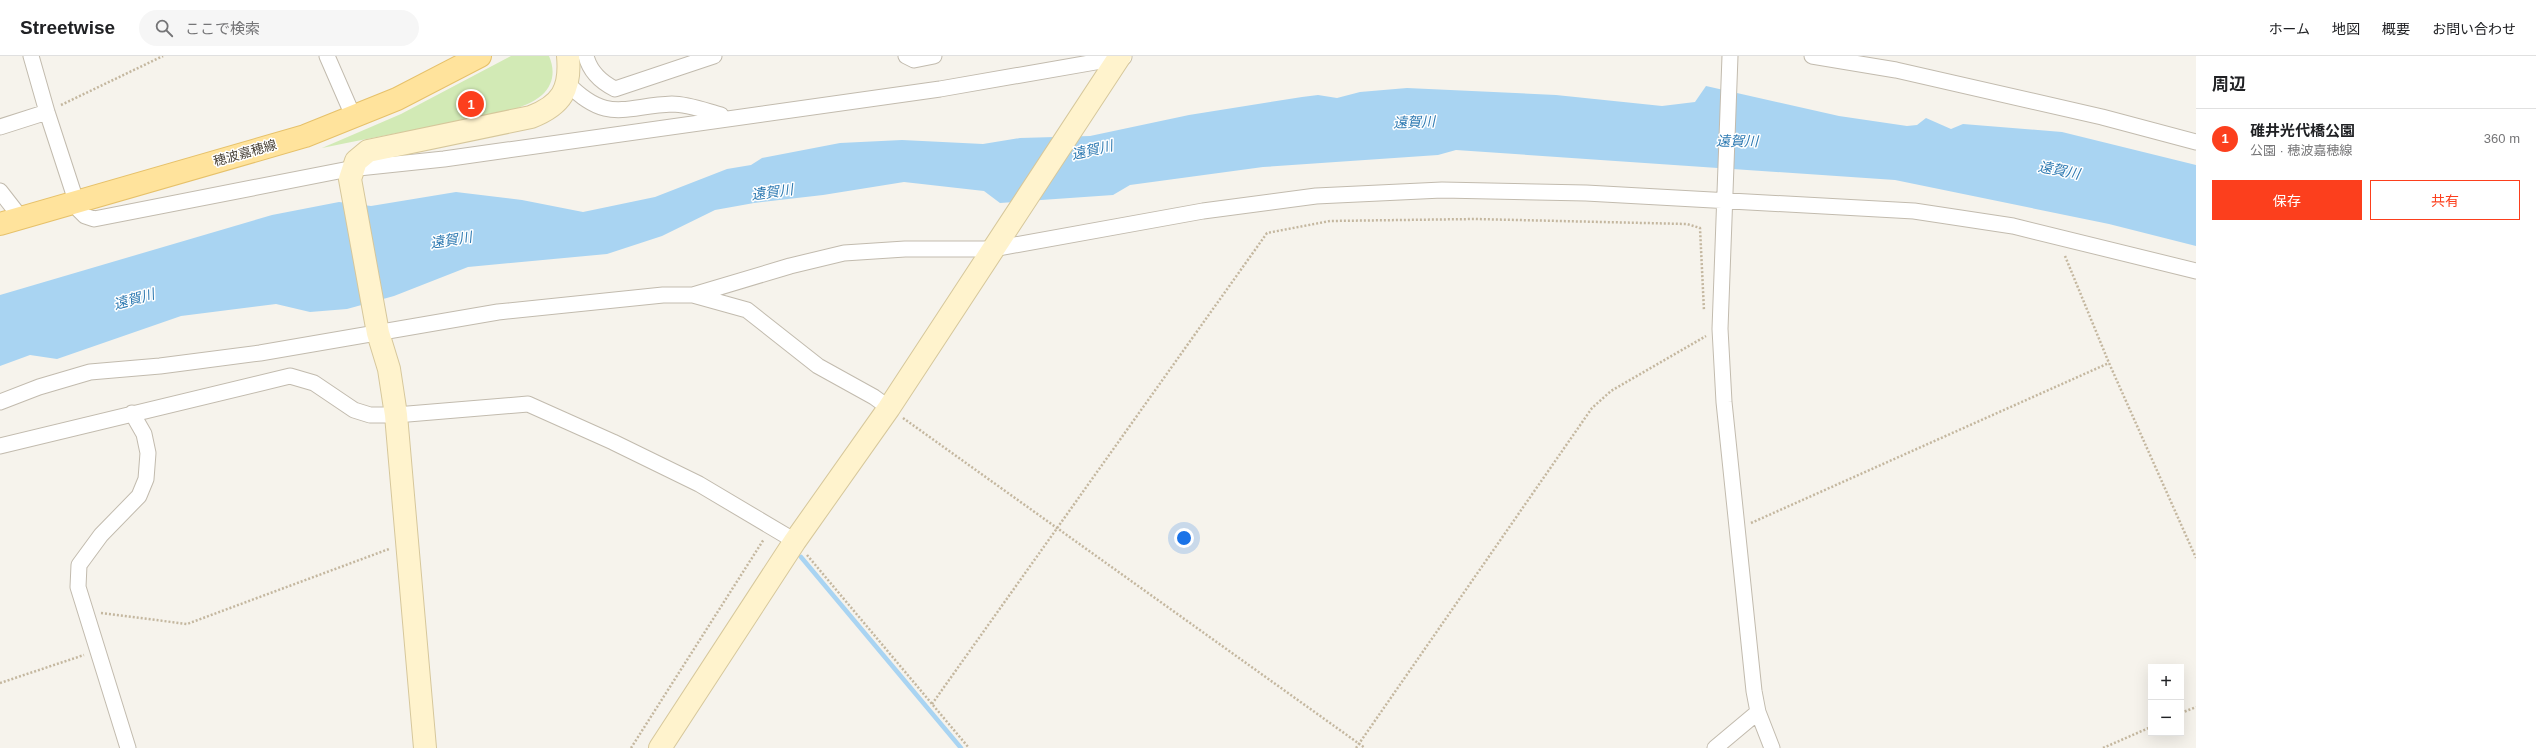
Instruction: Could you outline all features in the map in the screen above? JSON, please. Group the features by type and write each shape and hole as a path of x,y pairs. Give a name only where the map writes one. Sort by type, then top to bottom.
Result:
{"main road":[{"name":"穂波嘉穂線","path":"0,224 305,136 354,118 397,99 480,56"}],"street":[{"path":"31,56 47,112 76,202 85,216 94,219 352,176 444,159 732,117 940,89 1119,60"},
{"path":"327,56 354,118"},
{"path":"425,748 396,415 388,369 377,328 352,176 356,161 368,151 531,117 545,112 566,90 569,73 568,56"},
{"path":"586,56 588,66 604,83 615,89 714,56"},
{"path":"906,56 914,60 934,56"},
{"path":"1730,56 1723,198 1720,329 1724,402 1758,712 1772,748"},
{"path":"1812,56 1896,70 2102,117 2196,142"},
{"path":"660,748 795,541 889,408 1119,60"},
{"path":"567,83 584,100 599,108 616,111 674,104 732,117"},
{"path":"0,127 47,112"},
{"path":"693,295 790,266 844,253 998,242 1316,196 1442,190 1723,198 1937,214 2013,226 2196,271"},
{"path":"0,191 21,218"},
{"path":"0,402 39,387 90,372 160,366 260,353 377,328 498,312 663,295 693,295 747,310 818,366 874,396 889,408"},
{"path":"0,446 290,376 314,383 354,410 370,415 396,415 528,404 613,442 692,481 795,541"},
{"path":"128,748 78,587 80,565 101,535 139,496 146,479 148,453 144,434 132,413"},
{"path":"1715,748 1758,712"}],"path":[{"path":"47,112 93,88 163,56"},
{"path":"932,704 1267,234 1330,221 1475,219 1687,224 1700,228 1704,313"},
{"path":"2065,256 2109,363 2196,558"},
{"path":"1705,329 1705,337"},
{"path":"1356,748 1592,408 1611,391 1720,329"},
{"path":"1737,529 2109,363"},
{"path":"889,408 1365,748"},
{"path":"632,748 761,547 769,526"},
{"path":"795,541 969,748"},
{"path":"86,611 187,624 407,542"},
{"path":"0,683 98,650"},
{"path":"2184,712 2196,707"},
{"path":"2103,748 2148,728"}],"green space":[{"path":"511,56 549,56 552,66 553,72 551,82 546,91 542,95 521,107 493,115 322,148 401,114"}],"water":[{"name":"遠賀川","path":"1706,86 1839,116 1907,126 1917,125 1926,118 1951,129 1963,124 2062,132 2196,165 2196,246 2109,224 1895,180 1456,150 1438,155 1263,167 1130,185 1113,195 1000,203 984,191 904,182 823,195 754,203 715,210 662,236 607,254 468,267 394,296 347,309 310,312 276,304 181,316 57,359 30,355 0,366 0,295 272,215 339,202 371,206 456,192 522,200 583,212 655,197 727,169 751,165 762,158 840,143 902,140 983,144 1020,138 1090,136 1189,115 1302,97 1318,95 1337,98 1360,92 1407,88 1556,95 1662,106 1695,102"}],"waterway":[{"path":"801,557 961,748"}],"place":[{"name":"碓井光代橋公園","path":"471,104"}]}
